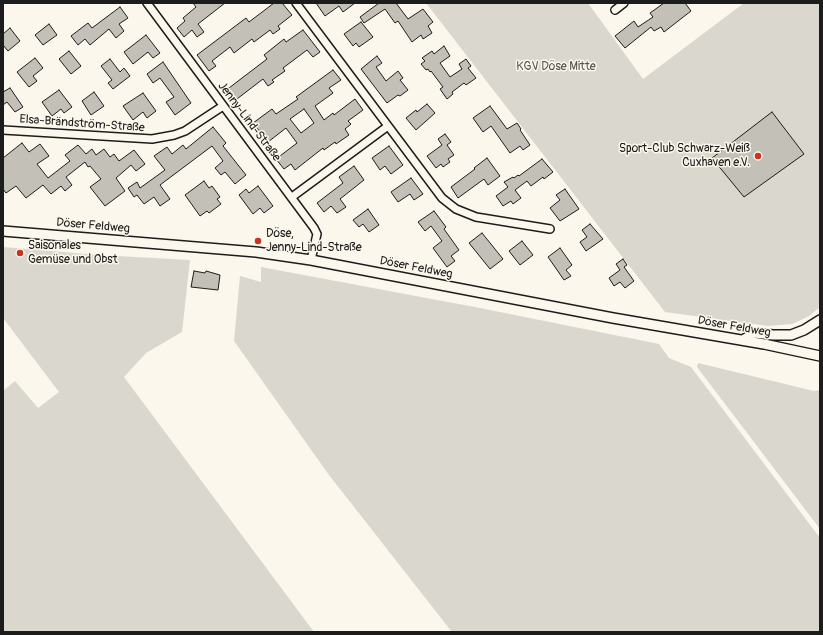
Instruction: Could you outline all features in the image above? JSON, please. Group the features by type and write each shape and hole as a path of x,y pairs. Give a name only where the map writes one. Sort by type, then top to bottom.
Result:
{"street":[{"name":"Jenny-Lind-Straße","path":"146,3 292,197 317,234 311,260"},
{"path":"297,3 442,198 456,209 480,218 550,229"},
{"path":"615,10 624,3"},
{"name":"Elsa-Brändström-Straße","path":"3,130 152,139 174,135 185,131 223,106"},
{"path":"292,197 388,126"},
{"name":"Döser Feldweg","path":"3,231 256,252 311,260 621,319 743,340 820,356"},
{"path":"743,340 754,333 791,335 804,330 820,320"}],"green space":[{"name":"KGV Döse Mitte","path":"426,3 588,3 643,79 744,3 820,3 820,307 809,316 792,324 768,326 665,312"},
{"path":"3,247 99,255 190,260 182,332 146,353 124,377 314,632 3,632 3,391 15,381 38,408 59,392 3,318"},
{"path":"261,267 480,308 659,344 669,358 691,367 820,538 820,632 452,632 329,475 234,341 240,276 261,282"},
{"path":"698,363 814,391 820,390 820,529 697,367"}],"building":[{"path":"193,3 225,3 198,24 204,32 197,37 192,30 184,37 177,28 185,21 183,18 196,7"},
{"path":"274,3 282,3 292,15 278,26 280,29 273,34 270,30 254,42 252,39 234,53 230,47 212,61 216,66 209,71 197,55 246,18 249,22"},
{"path":"316,3 355,3 343,12 339,6 325,16"},
{"path":"379,3 396,3 408,19 423,9 433,22 428,26 432,33 423,39 421,35 412,42 398,21 395,23 385,9 364,23 360,17"},
{"path":"664,3 685,3 691,11 664,32 661,27 654,31 651,27 625,48 615,36 634,21 638,27 653,17 650,13"},
{"path":"120,7 128,18 119,24 124,31 116,38 109,29 90,45 85,39 78,45 71,36 88,23 92,28"},
{"path":"361,22 373,37 359,47 356,43 353,46 344,34"},
{"path":"49,24 57,35 43,45 35,35"},
{"path":"10,28 20,41 8,51 3,45 3,34"},
{"path":"303,30 320,52 313,57 307,50 283,68 285,71 272,80 274,82 268,86 263,79 233,102 225,91 267,59 264,55 284,39 286,42"},
{"path":"146,35 160,53 153,58 148,52 133,64 124,52"},
{"path":"444,46 450,56 440,63 450,77 462,69 459,64 466,59 471,66 468,68 476,78 466,85 464,83 452,92 453,94 447,99 440,89 443,87 431,71 430,72 428,69 426,70 421,64 425,61 422,58 432,51 434,54"},
{"path":"69,51 81,66 71,74 59,59"},
{"path":"377,56 382,63 376,67 386,81 398,71 403,78 400,80 408,90 387,103 361,69"},
{"path":"35,58 43,68 33,76 37,81 29,87 17,72"},
{"path":"110,59 120,72 124,68 130,76 113,89 108,83 112,80 101,66"},
{"path":"163,62 191,103 175,115 166,102 174,97 160,78 153,83 147,74"},
{"path":"333,70 341,80 329,88 333,93 315,106 324,120 333,113 334,115 355,99 363,110 348,121 351,124 345,129 349,135 336,144 335,142 324,150 323,148 295,170 291,164 284,169 276,159 297,143 286,128 268,142 253,123 272,109 276,114 298,99 296,97","holes":["304,109 314,123 301,133 290,119"]},
{"path":"10,88 23,107 15,112 7,102 3,105 3,92"},
{"path":"59,90 72,107 64,113 61,109 52,116 42,102"},
{"path":"94,92 104,106 91,115 82,101"},
{"path":"143,93 156,111 147,118 143,112 133,120 123,106"},
{"path":"427,104 435,113 416,130 406,118"},
{"path":"490,106 507,129 517,123 530,145 523,150 520,146 510,153 491,126 483,132 473,118"},
{"name":"Sport-Club Schwarz-Weiß Cuxhaven e.V.","path":"772,112 804,154 744,197 712,158"},
{"path":"213,127 226,143 223,146 246,175 235,184 225,172 221,175 215,168 223,161 212,146 160,185 170,199 160,206 154,197 144,204 137,195 134,197 128,188 137,182 140,188 165,170 154,156 167,147 172,154 183,145 186,149"},
{"path":"445,134 451,142 447,145 454,155 448,159 450,162 443,167 441,164 436,168 427,156 442,145 438,139"},
{"path":"22,143 29,152 40,144 49,156 37,164 48,178 70,161 65,155 78,145 86,154 92,149 96,155 104,149 110,157 114,154 119,161 134,150 145,164 136,171 131,165 116,178 125,191 105,206 90,187 101,179 90,166 88,167 85,162 66,177 72,185 65,191 61,186 51,194 43,185 26,198 16,186 6,193 3,189 3,158"},
{"path":"389,146 403,165 391,174 385,166 380,170 372,158"},
{"path":"487,158 500,176 488,185 484,179 458,198 451,187"},
{"path":"542,159 553,172 531,186 527,181 515,190 521,198 513,204 511,201 503,206 496,196 508,187 504,182 518,175 519,176"},
{"path":"354,166 364,180 340,199 346,207 337,213 331,206 324,212 317,203 343,183 339,177"},
{"path":"411,178 423,194 414,200 410,194 398,202 391,192"},
{"path":"204,181 209,188 212,186 220,197 217,199 221,204 209,213 207,211 200,216 185,195"},
{"path":"258,186 273,206 264,213 260,208 253,214 239,195 246,189 249,193"},
{"path":"565,189 579,209 560,221 550,208 560,200 556,195"},
{"path":"368,209 379,225 369,232 363,224 359,227 353,220"},
{"path":"434,211 446,227 444,229 459,250 451,256 455,261 447,267 433,248 442,241 431,226 425,231 418,222"},
{"path":"590,224 603,239 586,251 580,242 587,237 582,230"},
{"path":"482,233 503,259 490,269 469,243"},
{"path":"522,241 533,255 520,265 509,251"},
{"path":"560,248 572,265 566,270 571,276 564,280 548,257"},
{"path":"623,259 627,265 624,267 634,281 625,288 620,282 614,286 609,278 620,270 616,264"},
{"path":"194,271 205,273 206,271 220,275 218,290 191,287"}],"place":[{"name":"Sport-Club Schwarz-Weiß Cuxhaven e.V.","path":"758,156"},
{"name":"Döse, Jenny-Lind-Straße","path":"258,241"},
{"name":"Saisonales Gemüse und Obst","path":"20,253"}]}
